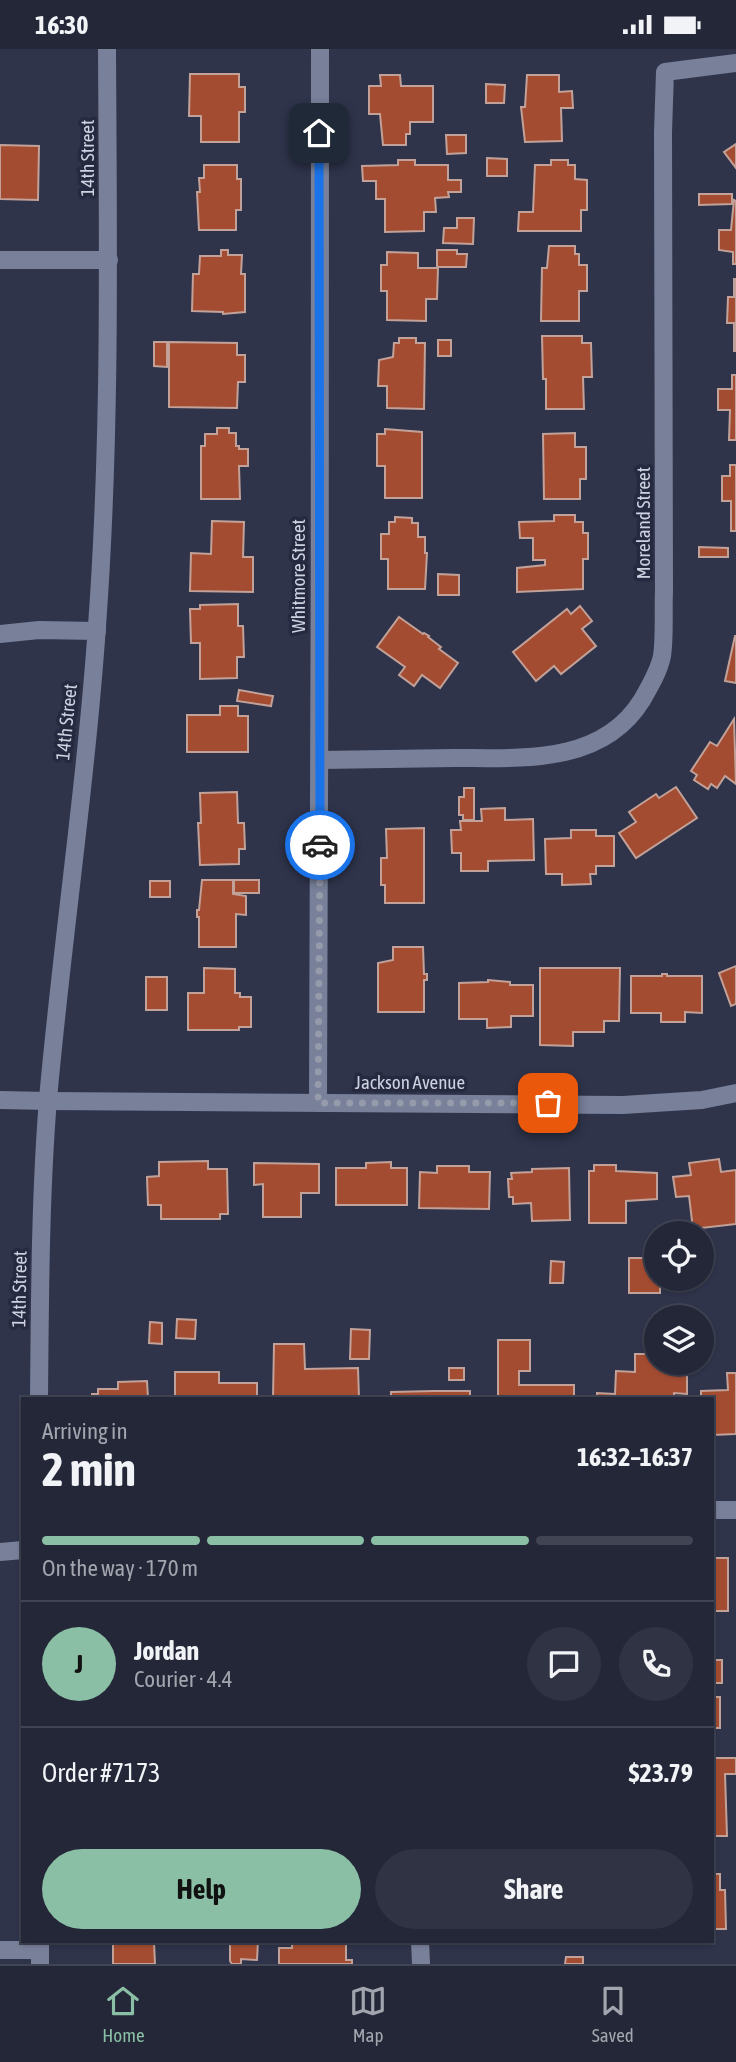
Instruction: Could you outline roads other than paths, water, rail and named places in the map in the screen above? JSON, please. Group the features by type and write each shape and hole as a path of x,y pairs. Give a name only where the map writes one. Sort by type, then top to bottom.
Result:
{"street":[{"name":"14th Street","path":"39,1397 40,1244 48,1101 97,631 104,515 108,260 107,49"},
{"name":"Whitmore Street","path":"318,1103 321,760 320,49"},
{"name":"Moreland Street","path":"321,760 510,758 565,754 595,744 618,729 636,710 652,685 662,656 664,592 665,72 736,63"},
{"path":"0,260 108,260"},
{"path":"0,634 39,630 97,631"},
{"name":"Jackson Avenue","path":"0,1100 623,1105 702,1100 736,1093"},
{"path":"714,1510 736,1510"},
{"path":"0,1552 21,1550"},
{"path":"421,1943 421,1964"},
{"path":"0,1950 40,1952"}]}
